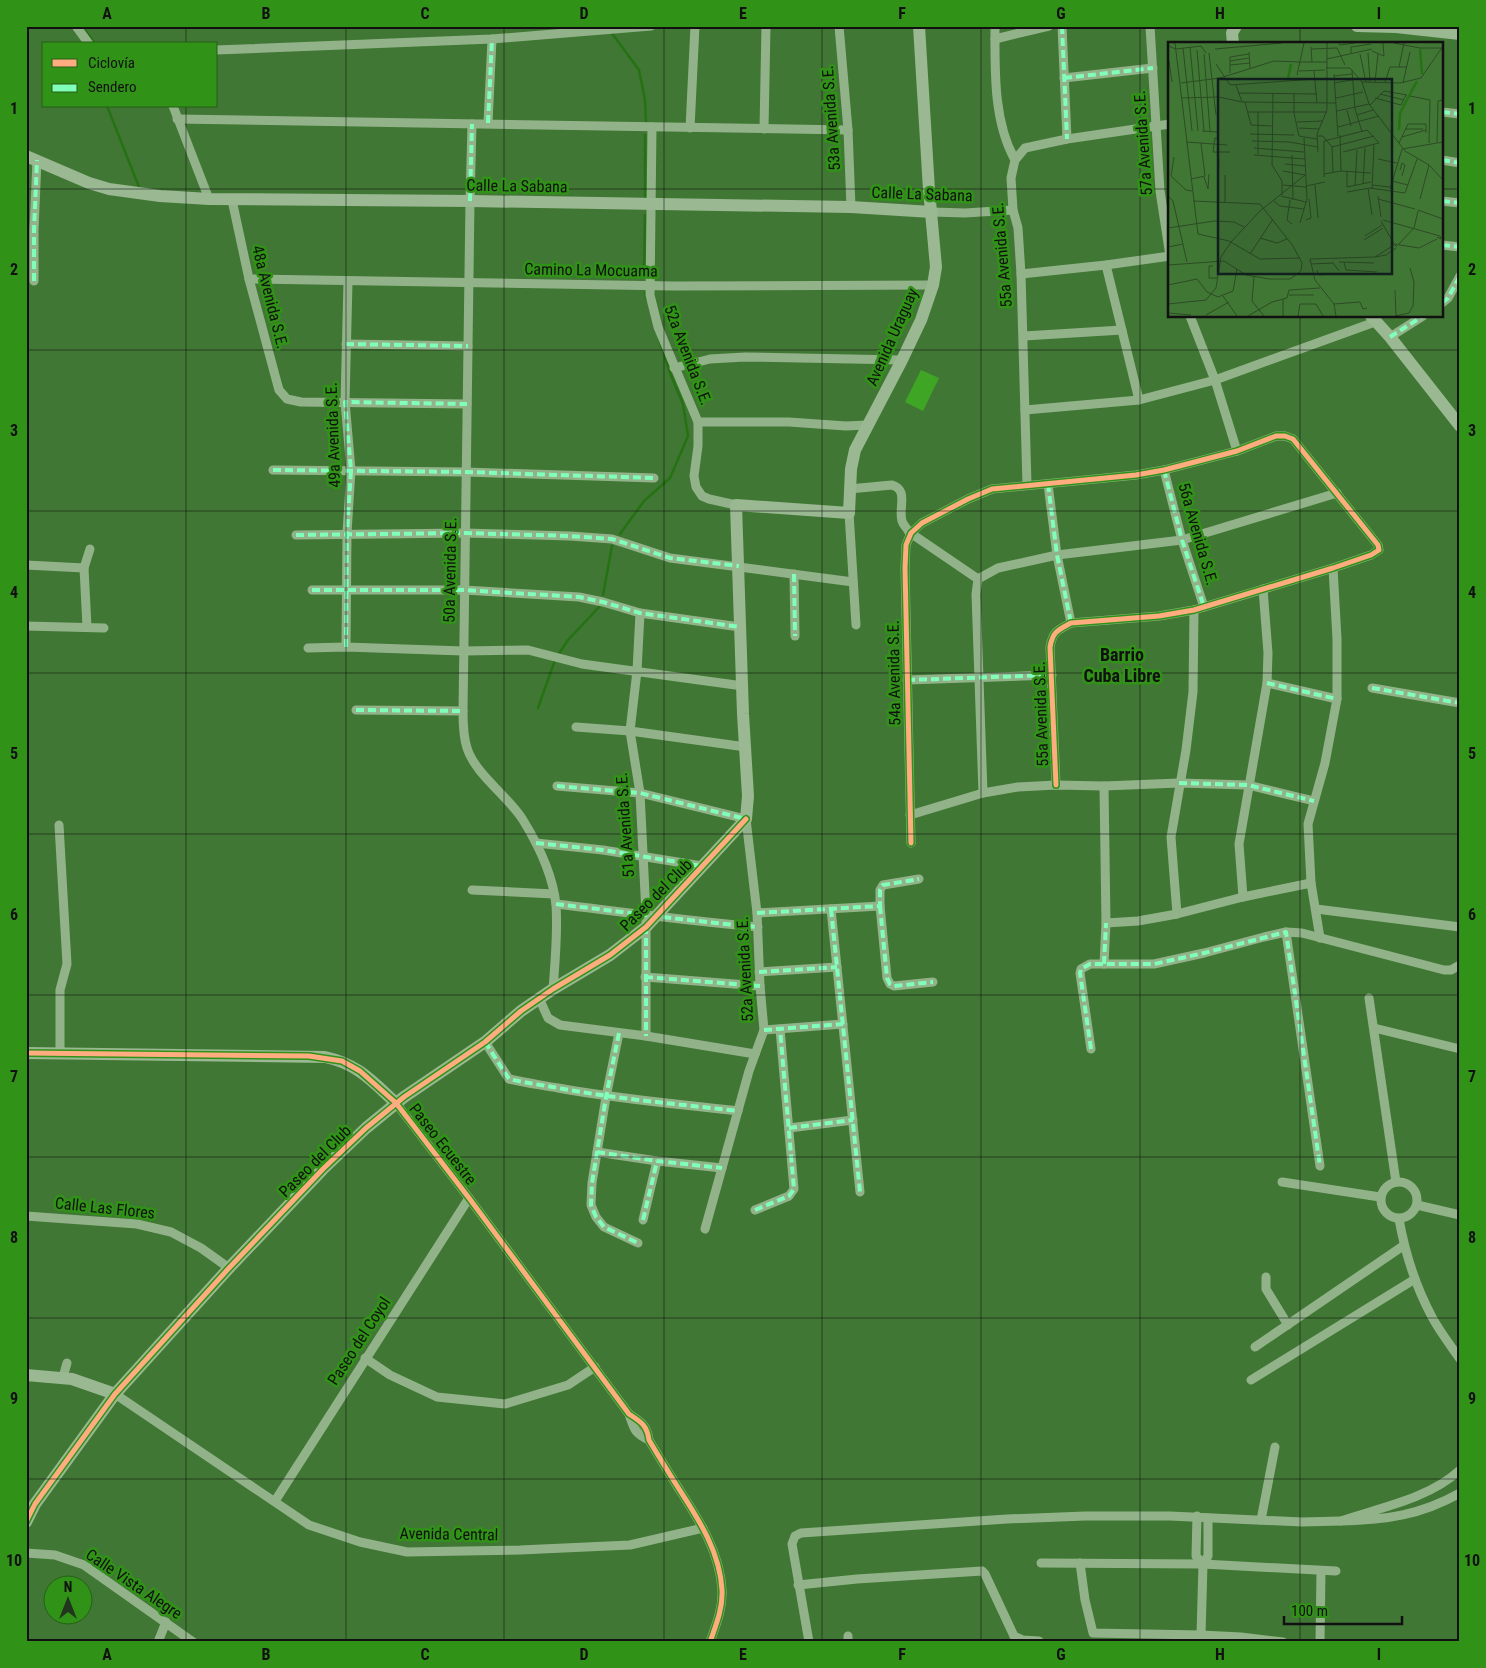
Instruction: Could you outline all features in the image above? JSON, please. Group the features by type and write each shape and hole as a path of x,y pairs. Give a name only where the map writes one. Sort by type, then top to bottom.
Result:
{"street":[{"path":"76,26 88,42"},
{"path":"218,50 492,38 618,30 651,26"},
{"path":"690,128 695,26"},
{"path":"764,129 766,26"},
{"name":"53a Avenida S.E.","path":"838,26 848,130 852,207"},
{"name":"Avenida Uraguay","path":"856,625 849,513 849,489 855,450 921,320 933,285 936,267 920,26"},
{"path":"995,26 996,93 1008,148 1015,160 1025,148 1067,139 1168,124"},
{"path":"995,39 1049,26"},
{"path":"1062,26 1067,139"},
{"name":"57a Avenida S.E.","path":"1150,26 1160,191 1168,243"},
{"path":"1357,26 1432,29 1460,34"},
{"path":"1234,27 1232,33 1234,42"},
{"path":"488,123 492,38"},
{"path":"1064,78 1153,68"},
{"path":"174,108 209,199"},
{"path":"1444,112 1460,114"},
{"path":"177,119 848,130"},
{"name":"50a Avenida S.E.","path":"472,124 463,651 464,735 471,758 522,818 549,872 556,904 557,929 553,989"},
{"name":"52a Avenida S.E.","path":"652,127 650,295 658,328 698,422 698,446 694,476 696,488 702,496 709,499 736,505"},
{"path":"32,158 34,281"},
{"name":"Calle La Sabana","path":"32,158 89,183 109,189 160,196 209,199 852,207 932,212 1013,210"},
{"name":"55a Avenida S.E.","path":"1015,160 1011,178 1013,210 1018,228 1021,274 1027,485"},
{"path":"1444,160 1460,163"},
{"path":"1160,191 1168,189"},
{"name":"48a Avenida S.E.","path":"232,200 249,280 279,390 287,399 300,402 345,402"},
{"path":"1444,201 1460,203"},
{"path":"1444,244 1460,247"},
{"path":"1021,274 1168,256"},
{"path":"1106,265 1139,400"},
{"path":"1444,301 1448,298 1460,276"},
{"name":"Camino La Mocuama","path":"249,280 650,286 933,285"},
{"name":"49a Avenida S.E.","path":"346,647 347,534 351,470 345,402 348,282"},
{"path":"1191,318 1214,380 1237,451"},
{"path":"1390,338 1420,318"},
{"path":"1025,410 1139,400 1214,380 1373,319 1460,426"},
{"path":"1024,336 1122,330"},
{"path":"346,344 468,346"},
{"path":"674,368 710,359 902,360"},
{"path":"345,402 467,404"},
{"path":"698,422 789,422 867,426"},
{"path":"911,533 922,523 968,498 992,489 1136,475 1164,470 1237,451 1276,436 1285,436 1293,439 1378,545 1378,550 1371,555 1333,568 1194,610 1159,616 1071,623 1057,555 1048,484"},
{"path":"273,470 466,472 654,478"},
{"name":"56a Avenida S.E.","path":"1164,470 1182,540 1204,606"},
{"path":"849,489 892,485 898,487 901,491 902,520 911,533 978,579"},
{"path":"978,579 998,568 1057,555 1182,540 1337,493"},
{"path":"557,786 640,793 746,819 748,796 736,505 849,513"},
{"path":"296,535 465,533 612,539 670,558 853,582"},
{"name":"54a Avenida S.E.","path":"911,533 906,545 905,568 911,843"},
{"path":"87,627 84,568 90,549"},
{"path":"26,565 84,568"},
{"path":"1320,938 1311,883 1308,824 1325,763 1337,699 1337,639 1333,568"},
{"path":"794,574 795,636"},
{"path":"978,579 976,594 983,793"},
{"path":"1243,898 1239,844 1267,683 1268,653 1263,589"},
{"path":"312,590 464,590 579,597 640,613 740,627"},
{"path":"1177,914 1171,837 1186,750 1193,692 1194,610"},
{"name":"51a Avenida S.E.","path":"640,613 637,671 630,731 640,793 643,856 651,915"},
{"name":"55a Avenida S.E.","path":"1056,785 1050,647 1053,635 1071,623"},
{"path":"26,626 104,628"},
{"path":"308,648 346,647 463,651 528,650 582,664 743,686"},
{"path":"907,680 1052,675"},
{"path":"1267,683 1337,699"},
{"path":"1372,688 1460,703"},
{"path":"356,710 463,710"},
{"path":"576,727 630,731 746,747"},
{"path":"910,815 983,793 1018,787 1056,785 1104,786 1179,783 1248,785 1314,801"},
{"path":"1104,786 1106,923 1104,964"},
{"name":"52a Avenida S.E.","path":"705,1229 754,1054 764,1030 759,972 757,913 746,819"},
{"name":"Paseo del Club","path":"26,1522 35,1504 115,1394 322,1169 396,1103 485,1042 521,1011 553,989 610,956 646,927 651,915 702,866 746,819"},
{"path":"59,825 67,964 60,990 60,1053"},
{"path":"536,843 604,850 702,866"},
{"path":"919,879 883,885 880,890 886,978 894,986 933,982"},
{"path":"1106,923 1138,921 1177,914 1311,883"},
{"path":"472,890 554,894"},
{"path":"556,904 651,915 682,921 758,928"},
{"path":"757,913 880,906"},
{"path":"831,909 860,1192"},
{"path":"1316,909 1460,927"},
{"path":"646,927 646,1036"},
{"path":"1286,932 1320,1166"},
{"path":"1091,1049 1080,973 1081,969 1090,964 1154,964 1286,932 1302,933 1444,970 1451,970 1460,965"},
{"path":"759,972 837,967"},
{"path":"645,977 760,986"},
{"path":"540,998 548,1018 560,1025 646,1036 754,1054"},
{"path":"1368,998 1396,1182"},
{"path":"764,1030 843,1024"},
{"path":"1374,1028 1460,1049"},
{"path":"755,1210 789,1196 794,1189 780,1029"},
{"path":"619,1033 592,1182 591,1205 596,1218 604,1227 638,1243"},
{"path":"485,1042 509,1079 530,1085 606,1097 738,1110"},
{"name":"Paseo Ecuestre","path":"26,1052 325,1057 342,1061 360,1071 396,1103 629,1414 644,1425 648,1431 649,1440 703,1528 714,1550 720,1571 722,1592 719,1618 710,1642"},
{"path":"789,1128 853,1120"},
{"path":"598,1152 657,1162 722,1168"},
{"path":"643,1220 657,1162"},
{"path":"1282,1182 1380,1197"},
{"path":"1396,1182 1408,1184 1416,1194 1417,1205 1410,1215 1399,1219 1384,1212 1380,1197 1386,1187 1396,1182"},
{"name":"Paseo del Coyol","path":"275,1501 469,1198"},
{"path":"1417,1205 1460,1215"},
{"name":"Calle Las Flores","path":"26,1216 137,1224 171,1232 201,1248 229,1268"},
{"path":"1399,1219 1404,1246 1415,1279 1432,1318 1460,1359"},
{"path":"1255,1347 1404,1246"},
{"path":"1266,1277 1266,1289 1288,1325"},
{"path":"1251,1380 1415,1279"},
{"path":"365,1358 390,1375 437,1397 505,1404 568,1385 595,1367"},
{"path":"63,1377 67,1363"},
{"path":"26,1375 63,1377 115,1394"},
{"name":"Avenida Central","path":"115,1394 309,1524 360,1542 407,1552 473,1552 630,1545 703,1528"},
{"path":"1261,1520 1275,1447"},
{"path":"1341,1521 1389,1506 1439,1486 1460,1470"},
{"path":"809,1642 792,1544 795,1536 804,1533 1007,1519 1197,1516 1315,1522 1341,1521 1388,1518 1414,1513 1438,1505 1460,1493"},
{"path":"1197,1516 1196,1556 1203,1564"},
{"path":"1201,1635 1203,1564 1208,1556 1208,1518"},
{"name":"Calle Vista Alegre","path":"26,1553 56,1554 84,1565 193,1642"},
{"path":"1041,1563 1203,1564 1336,1571"},
{"path":"1080,1563 1085,1600 1093,1633 1201,1635 1282,1642"},
{"path":"798,1585 857,1579 982,1571 1014,1636 1023,1640 1039,1641"},
{"path":"1320,1642 1321,1571"},
{"path":"158,1642 166,1622"}],"green space":[{"path":"921,370 939,378 923,411 905,402"}],"waterway":[{"path":"82,26 94,42"},
{"path":"611,32 639,70 645,100 646,123"},
{"path":"108,108 139,187"},
{"path":"645,135 645,199"},
{"path":"644,275 645,215"},
{"path":"645,293 647,300"},
{"path":"620,534 644,501 670,478 688,436 683,404 659,339"},
{"path":"603,595 612,546"},
{"path":"558,655 568,640 601,605"},
{"path":"538,708 555,660"}],"marked path":[{"path":"1062,26 1067,139"},
{"path":"488,123 492,39"},
{"path":"1064,78 1153,68"},
{"path":"1444,112 1460,114"},
{"path":"470,201 472,124"},
{"path":"34,281 37,160"},
{"path":"1444,160 1460,163"},
{"path":"1444,201 1460,203"},
{"path":"1444,245 1460,247"},
{"path":"1444,301 1448,298 1460,276"},
{"path":"1390,337 1420,318"},
{"path":"346,344 468,346"},
{"path":"346,647 347,533 351,470 345,402 467,404"},
{"path":"273,470 466,472 654,478"},
{"path":"1164,470 1182,540 1204,607"},
{"path":"1048,484 1057,555 1071,623"},
{"path":"296,535 465,533 570,536 612,539 670,558 739,566"},
{"path":"794,574 795,636"},
{"path":"312,590 464,590 579,597 640,613 740,627"},
{"path":"907,680 1052,675"},
{"path":"1267,683 1337,699"},
{"path":"1372,688 1460,703"},
{"path":"356,710 463,711"},
{"path":"1179,783 1248,785 1314,801"},
{"path":"557,786 640,793 746,819"},
{"path":"536,843 603,850 702,866"},
{"path":"757,913 880,906 880,890 883,885 919,879"},
{"path":"556,904 758,927"},
{"path":"880,906 887,978 890,984 894,986 933,982"},
{"path":"831,909 860,1192"},
{"path":"1104,964 1106,923"},
{"path":"646,926 646,1036"},
{"path":"1091,1049 1081,969 1090,964 1154,964 1286,932 1320,1166"},
{"path":"759,972 837,967"},
{"path":"645,977 760,986"},
{"path":"764,1030 843,1024"},
{"path":"755,1210 789,1196 794,1189 780,1029"},
{"path":"619,1033 606,1097 592,1183 591,1205 596,1217 604,1227 638,1243"},
{"path":"485,1042 509,1079 603,1095 738,1111"},
{"path":"789,1128 853,1120"},
{"path":"597,1152 722,1168"},
{"path":"643,1220 657,1161"}],"cycle path":[{"path":"911,843 905,568 906,545 911,533 922,523 992,489 1136,475 1164,470 1237,451 1276,436 1285,436 1293,439 1378,545 1379,550 1371,555 1333,568 1194,610 1159,616 1071,623 1059,629 1053,637 1050,647 1056,785"},
{"path":"26,1522 35,1504 115,1394 229,1268 323,1169 366,1128 404,1097 485,1042 521,1011 553,989 610,955 646,927 746,819"},
{"path":"26,1053 309,1056 342,1061 360,1071 396,1103 629,1414 645,1427 649,1440 701,1525 717,1563 722,1597 719,1616 710,1642"}],"district":[{"name":"Barrio Cuba Libre","path":"1122,664"}]}
